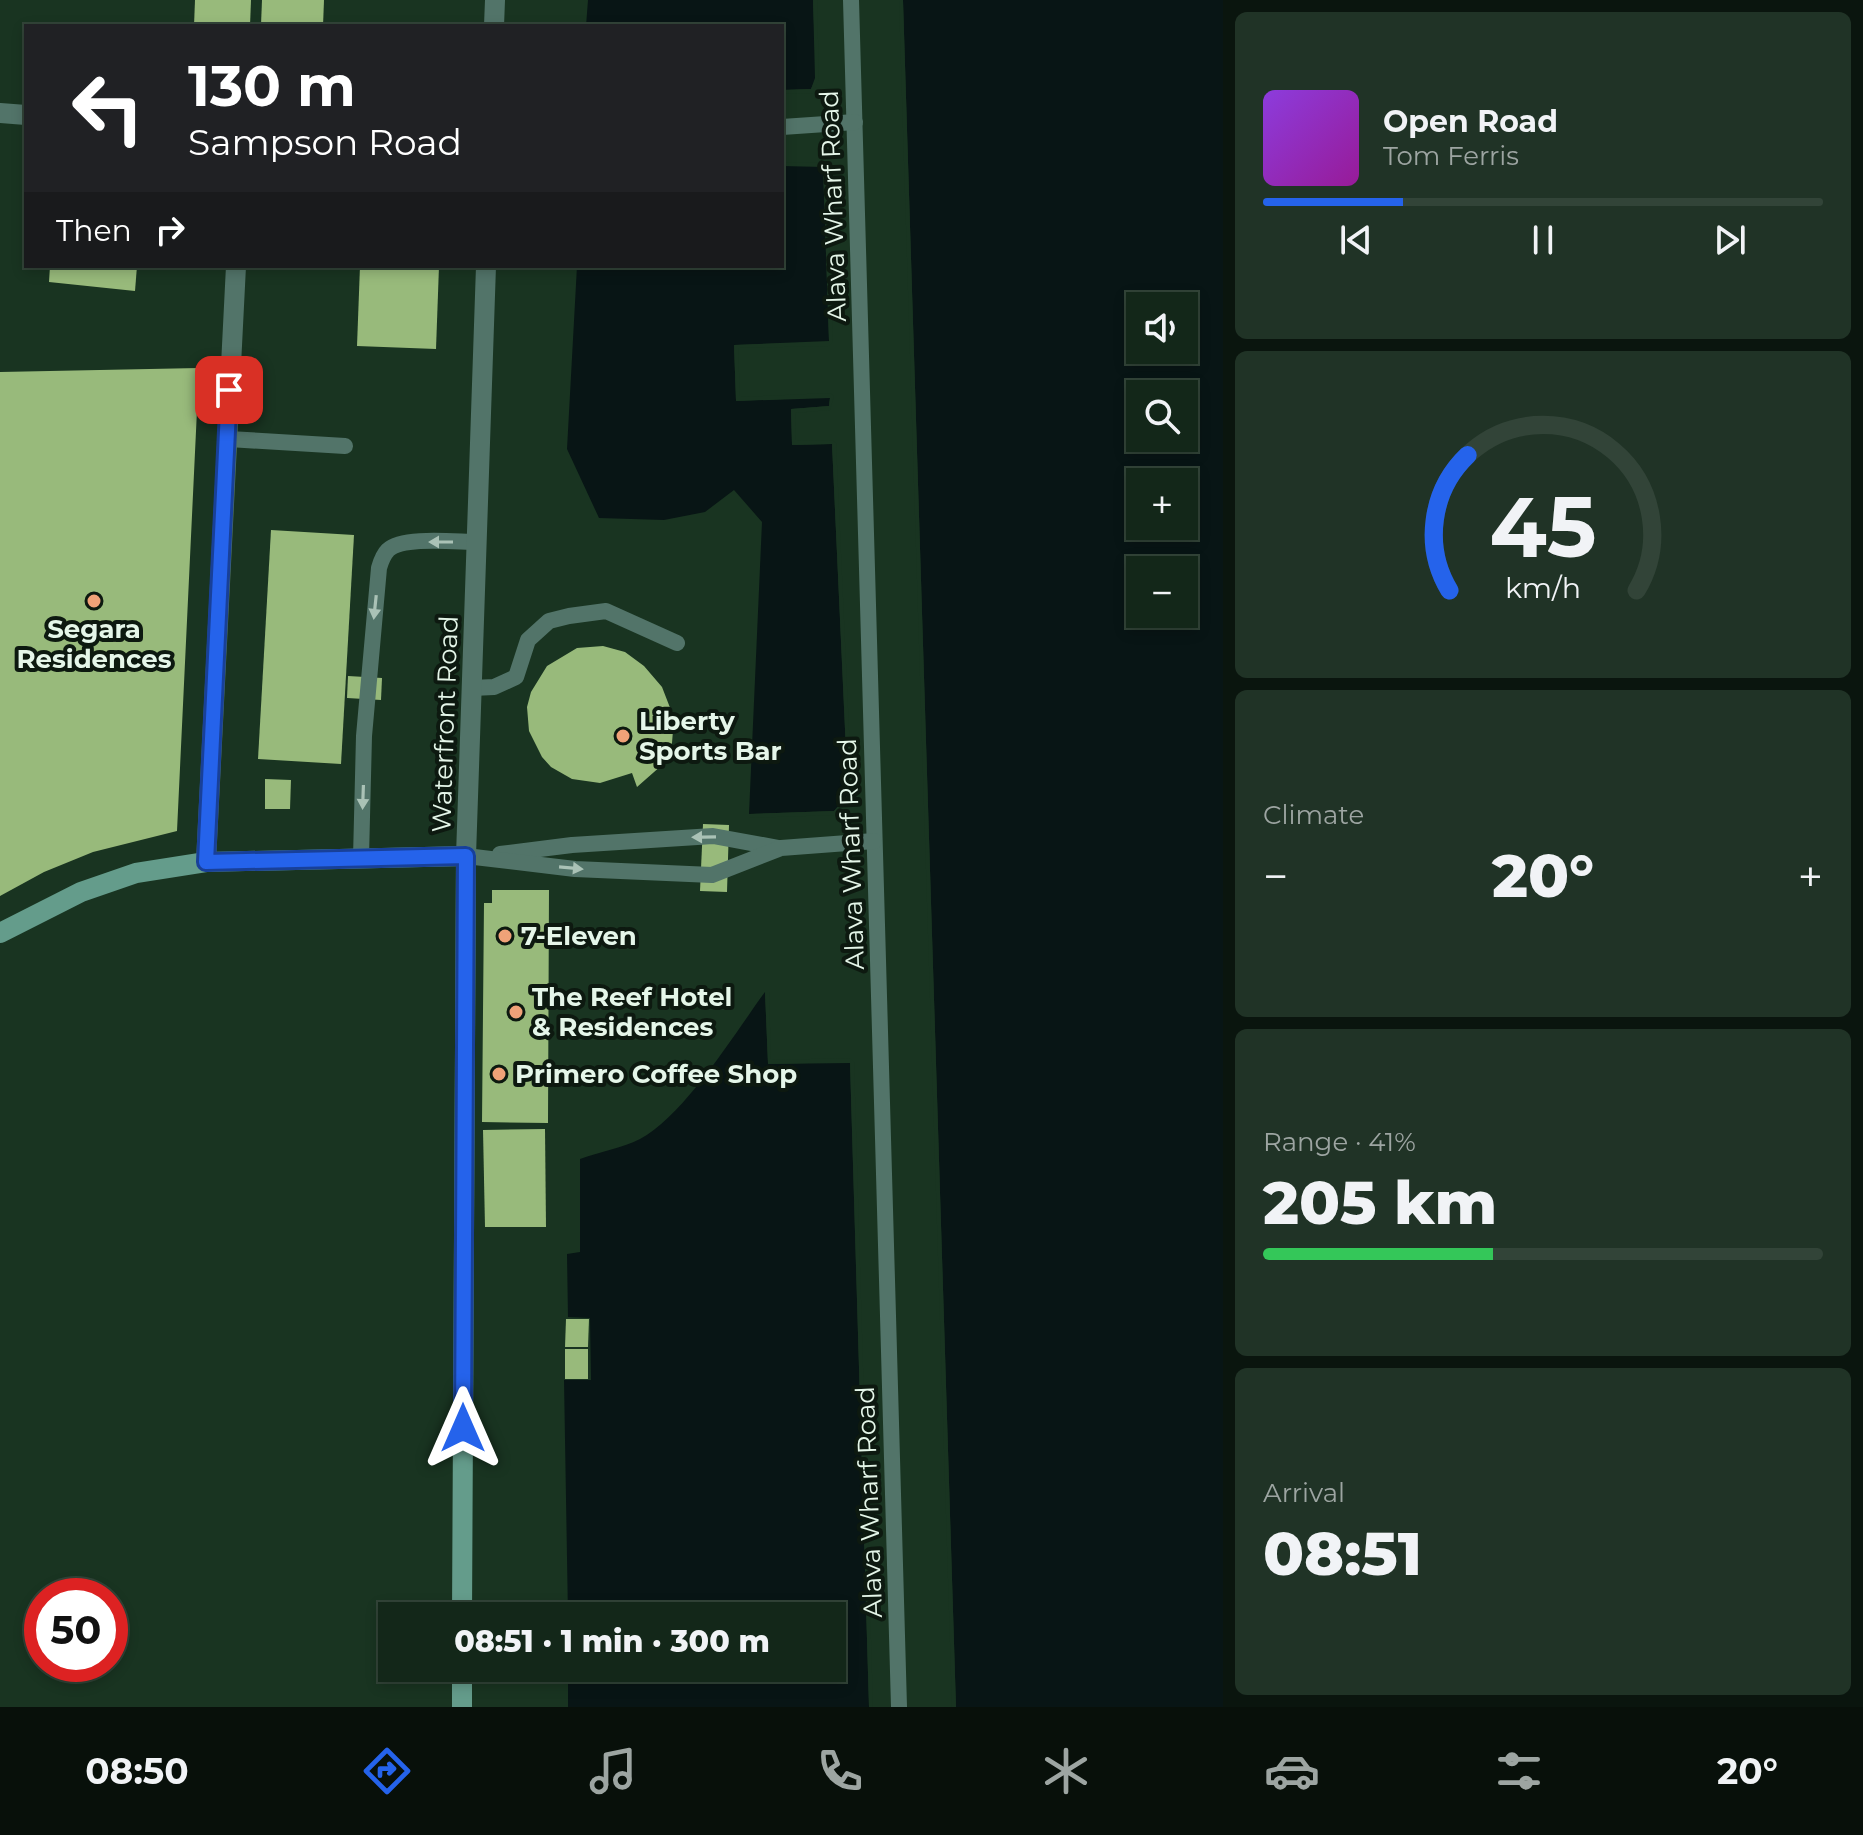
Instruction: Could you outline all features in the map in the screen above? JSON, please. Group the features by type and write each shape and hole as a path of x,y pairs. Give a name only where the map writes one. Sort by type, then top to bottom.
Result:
{"main road":[{"path":"0,933 81,892 136,873 206,862 469,857"},
{"name":"Waterfront Road","path":"462,1602 469,857"},
{"path":"462,1682 462,1707"}],"street":[{"path":"494,24 495,0"},
{"path":"0,113 24,115"},
{"path":"206,862 236,268"},
{"name":"Waterfront Road","path":"469,857 486,268"}],"lane":[{"name":"Alava Wharf Road","path":"851,0 899,1707"},
{"path":"784,127 855,122"},
{"path":"229,439 345,446"},
{"path":"361,858 368,683 382,557 405,542 477,542"},
{"path":"472,688 494,687 516,677 528,640 549,621 569,616 606,611 677,643"},
{"path":"469,857 572,845 713,836 781,848 874,841"},
{"path":"469,857 575,869 712,875 781,848"}],"shaded area":[{"path":"588,0 813,0 816,78 811,89 784,90 784,24 586,24"},
{"path":"903,0 1223,0 1223,1707 956,1707"},
{"path":"784,166 823,166 829,342 734,345 736,401 830,397 829,406 791,409 792,445 832,444 848,795 834,811 749,814 762,522 734,490 705,512 664,520 599,518 567,449 577,268 784,268"},
{"path":"765,992 768,1064 850,1062 869,1707 568,1707 568,1682 846,1682 846,1602 568,1602 564,1380 591,1380 590,1318 568,1317 567,1254 580,1252 580,1159 633,1142 657,1128 708,1072"}],"pier":[{"path":"813,0 817,0 819,79 813,93 784,94 784,90 811,89 815,78"},
{"path":"899,0 903,0 956,1707 952,1707"},
{"path":"784,162 827,165 833,342 829,346 738,348 740,397 830,393 834,396 830,410 795,413 796,441 832,440 836,443 852,796 835,815 749,818 749,814 834,811 848,795 832,444 792,445 791,409 829,406 830,398 736,401 734,345 829,341 823,167 784,166"},
{"path":"765,992 769,992 771,1060 850,1058 854,1062 873,1707 869,1707 850,1063 768,1064"}],"building":[{"path":"195,0 251,0 250,24 194,24"},
{"path":"262,0 324,0 323,24 261,24"},
{"path":"50,268 137,268 135,291 49,282"},
{"path":"360,268 439,268 436,349 357,346"},
{"name":"Segara Residences","path":"199,368 177,831 93,852 44,872 0,896 0,372"},
{"path":"271,530 354,535 341,764 258,759"},
{"path":"603,646 625,652 644,666 662,687 674,718 672,743 662,765 637,787 632,773 600,783 572,779 551,767 542,757 529,731 527,707 531,692 547,666 577,648"},
{"path":"348,676 382,678 381,700 347,698"},
{"path":"265,779 291,780 290,809 265,809"},
{"path":"703,824 729,825 727,892 700,891"},
{"name":"The Reef Hotel & Residences","path":"492,890 549,890 548,1123 482,1122 484,903 492,903"},
{"path":"545,1129 546,1227 485,1227 483,1130"},
{"path":"566,1319 589,1319 588,1347 565,1347"},
{"path":"565,1349 588,1349 588,1379 565,1379"}],"place":[{"name":"Segara Residences","path":"94,601"},
{"name":"Liberty Sports Bar","path":"623,736"},
{"name":"7-Eleven","path":"505,936"},
{"name":"The Reef Hotel & Residences","path":"516,1012"},
{"name":"Primero Coffee Shop","path":"499,1074"}],"route":[{"path":"229,390 206,862 466,856 463,1428"}]}
